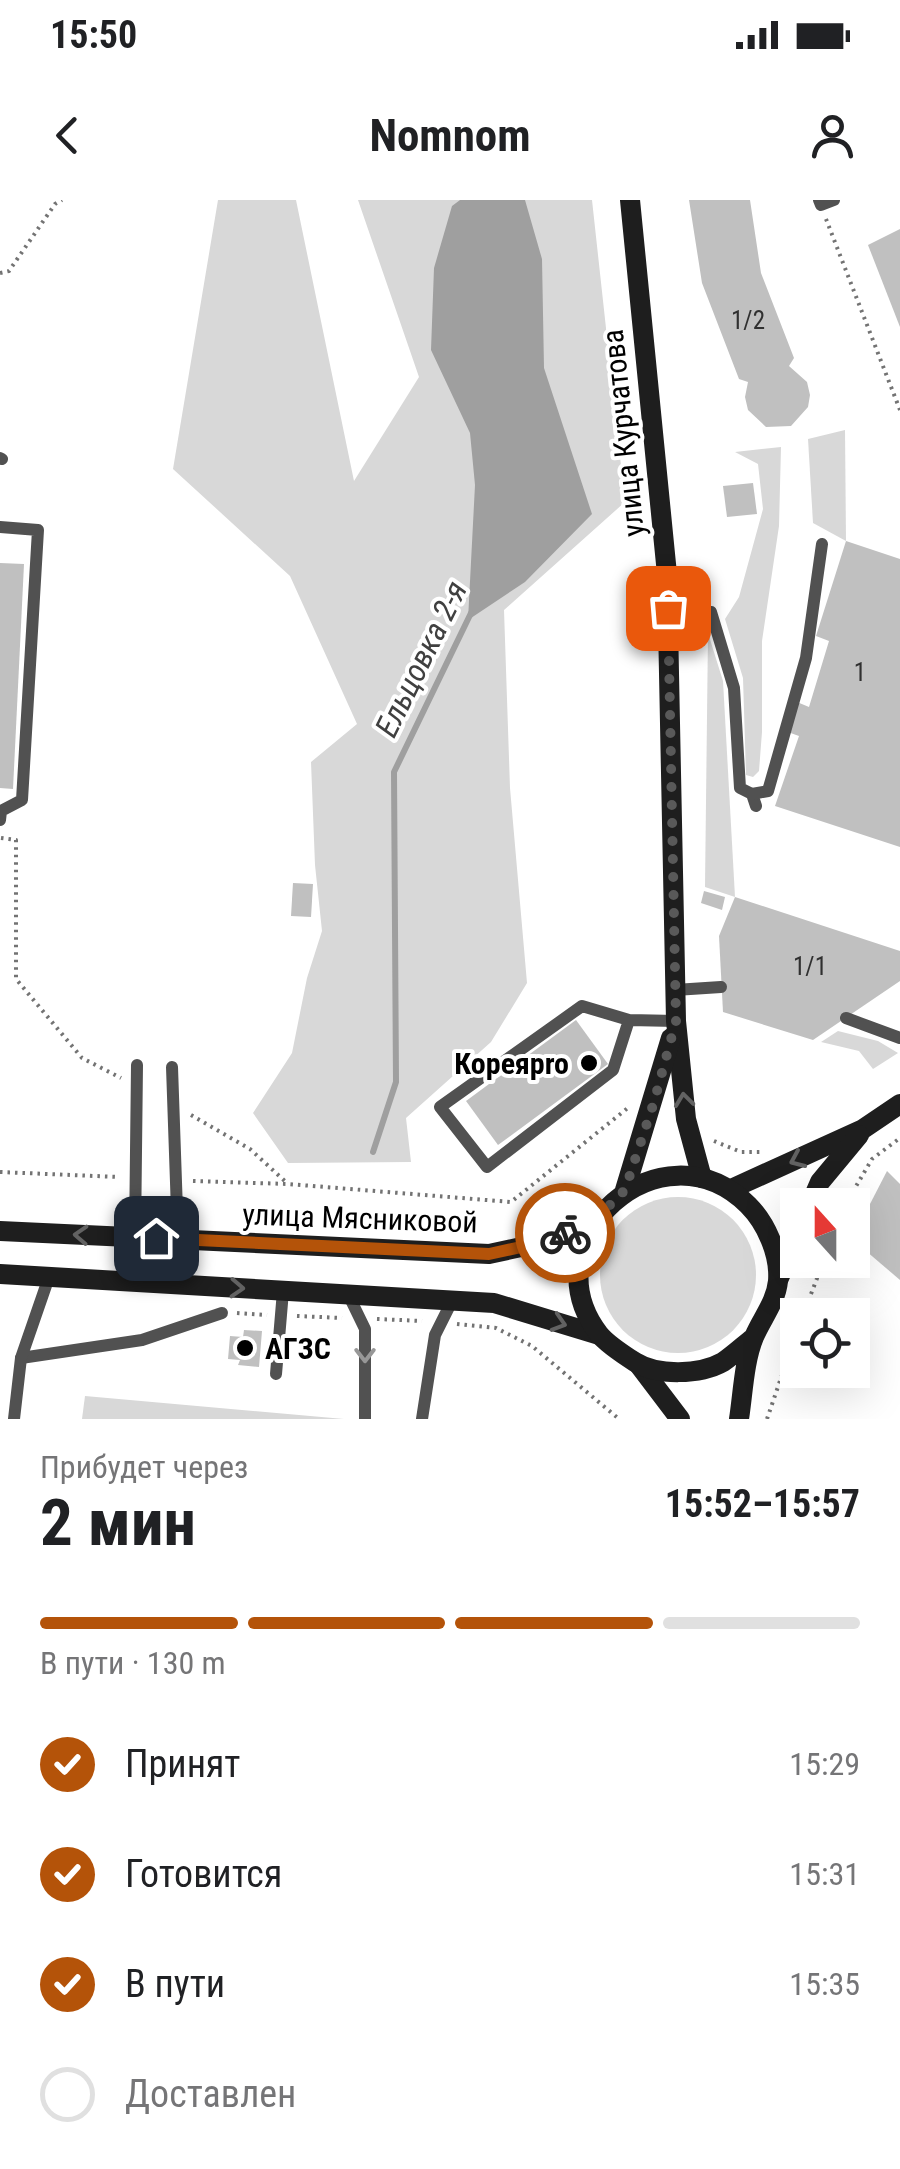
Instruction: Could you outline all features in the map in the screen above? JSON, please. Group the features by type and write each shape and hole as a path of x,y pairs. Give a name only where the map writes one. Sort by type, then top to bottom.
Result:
{"main road":[{"name":"улица Курчатова","path":"630,200 657,454 668,608 676,1021"},
{"path":"676,1021 686,1119 702,1178"},
{"path":"625,1190 676,1021"},
{"path":"731,1188 863,1129 900,1104"},
{"path":"817,1188 863,1129"},
{"path":"599,1335 582,1299 580,1260 593,1222 625,1190 650,1179 677,1175 731,1188 758,1216 772,1243 778,1280"},
{"name":"улица Мясниковой","path":"0,1231 489,1254 535,1244 593,1222"},
{"path":"0,1274 494,1303 599,1335 639,1365 680,1419"},
{"path":"738,1419 753,1338 769,1309 780,1276"},
{"path":"639,1365 680,1373 720,1364 753,1338"}],"lane":[{"path":"819,200 821,205 834,200"},
{"path":"0,527 38,530 22,800 0,811 0,820"},
{"path":"668,608 711,612 734,688 740,788 754,800 768,791 806,658 822,544"},
{"path":"675,990 721,987"},
{"path":"629,1020 614,1070 488,1167 440,1107 582,1006 629,1020 676,1021"},
{"path":"846,1018 900,1038"},
{"path":"135,1237 137,1064"},
{"path":"172,1066 178,1240"},
{"path":"14,1419 22,1358 50,1277"},
{"path":"276,1374 283,1291"},
{"path":"348,1294 365,1329 365,1419"},
{"path":"422,1419 434,1335 452,1300"},
{"path":"22,1358 142,1340 222,1313"}],"path":[{"path":"0,272 9,271 55,204 62,200"},
{"path":"832,234 900,410"},
{"path":"0,838 16,840 16,979 82,1058 136,1086"},
{"path":"175,1181 288,1184 511,1202 638,1101"},
{"path":"174,1105 250,1148 288,1184"},
{"path":"704,1129 716,1143 741,1152 771,1152"},
{"path":"855,1188 872,1160 900,1138"},
{"path":"0,1172 137,1178"},
{"path":"767,1419 780,1381"}],"shaded area":[{"path":"218,200 296,200 354,481 419,377 358,200 592,200 625,502 504,610 510,788 527,983 491,1042 406,1118 411,1162 288,1163 253,1113 292,1053 307,978 322,931 311,762 357,724 290,576 173,469"},
{"path":"460,200 525,200 542,259 544,368 592,514 525,582 468,620 475,485 470,433 431,350 434,268 452,206"},
{"path":"845,430 846,541 813,523 808,439"},
{"path":"781,447 779,526 762,641 759,771 753,777 746,775 743,678 725,619 739,597 763,509 758,464 735,452"},
{"path":"708,633 723,681 735,897 705,887"},
{"path":"838,1031 878,1041 898,1053 873,1069 859,1051 821,1042"},
{"path":"678,1197 708,1203 733,1220 750,1245 756,1275 750,1305 733,1330 708,1347 678,1353 648,1347 623,1330 606,1305 600,1275 606,1245 623,1220 648,1203"},
{"path":"85,1396 344,1419 82,1419"}],"building":[{"path":"689,200 750,200 761,273 794,358 789,366 807,382 810,395 808,407 791,426 766,427 748,410 748,382 739,379 702,283"},
{"path":"900,229 900,327 868,245"},
{"path":"753,483 757,514 727,517 723,486"},
{"path":"846,541 900,559 900,847 775,806 799,736 785,731 797,702 809,707 829,641 816,636"},
{"path":"0,563 24,564 13,789 0,788"},
{"path":"293,883 313,884 311,917 291,916"},
{"path":"704,891 725,897 722,910 701,903"},
{"path":"735,897 900,951 900,981 813,1040 723,1012 719,936"},
{"path":"576,1020 608,1064 498,1145 466,1101"},
{"path":"887,1171 900,1184 900,1280 870,1254 870,1204"},
{"name":"АГЗС","path":"244,1330 262,1331 259,1367 238,1365 240,1360 228,1359 230,1336 243,1337"}],"waterway":[{"name":"Ельцовка 2-я","path":"373,1152 396,1082 394,772 471,613"}],"way so far":[{"path":"565,1233 593,1222 625,1190 676,1021 668,608"}],"place":[{"name":"Кореяpro","path":"589,1063"},
{"name":"АГЗС","path":"245,1348"}],"route":[{"path":"156,1238 489,1254 565,1233"}]}
